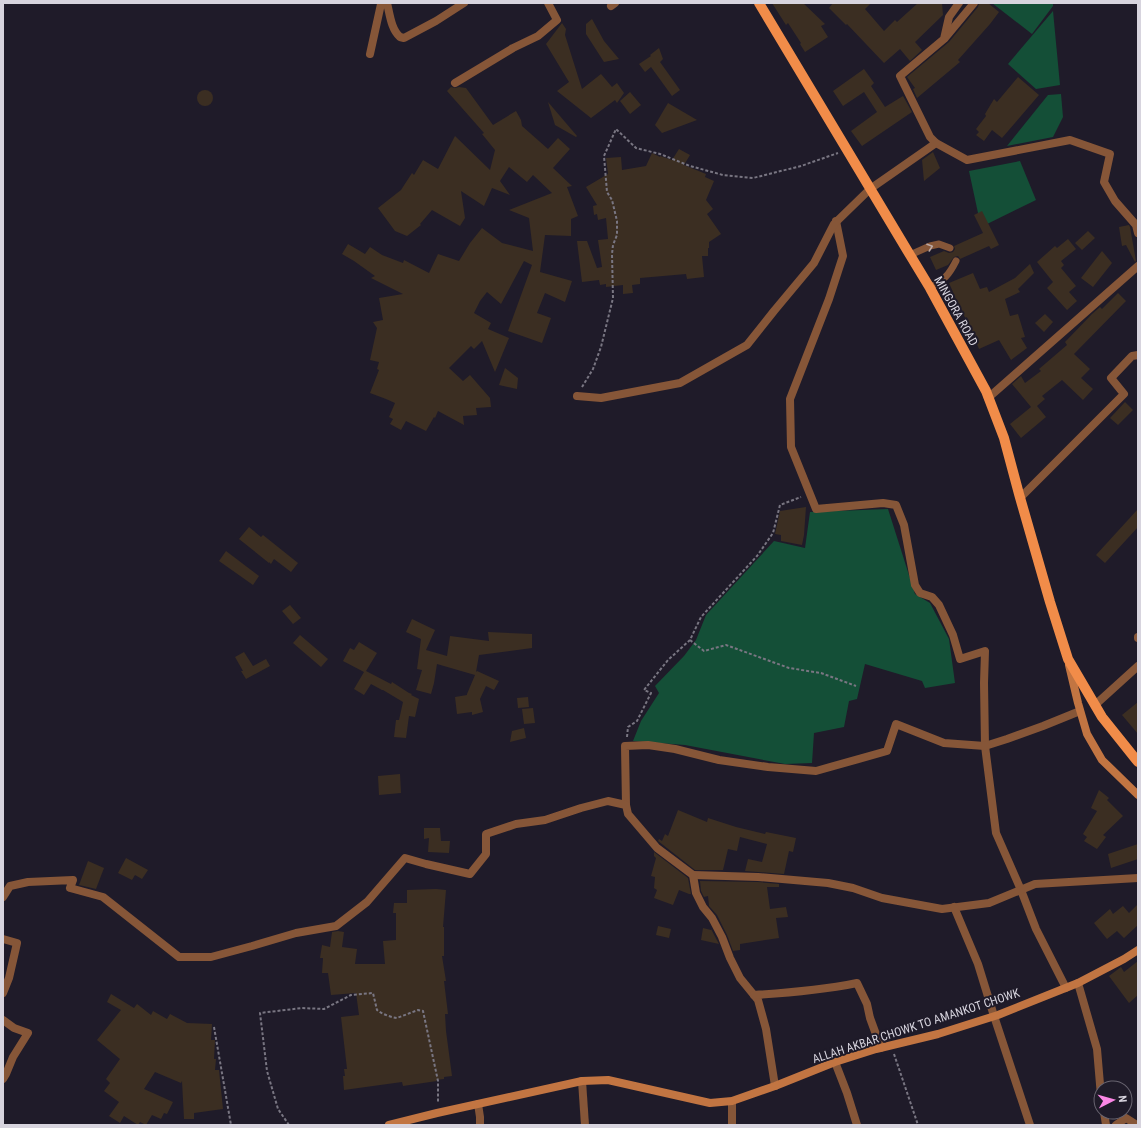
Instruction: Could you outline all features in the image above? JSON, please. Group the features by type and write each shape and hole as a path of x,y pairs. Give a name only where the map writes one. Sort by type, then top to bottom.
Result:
{"main road":[{"name":"MINGORA ROAD","path":"759,3 930,288 988,398 1004,438 1050,602 1068,659 1102,717 1138,762"},
{"path":"1068,659 1087,734 1102,760 1138,795"},
{"name":"ALLAH AKBAR CHOWK TO AMANKOT CHOWK","path":"389,1125 582,1081 608,1080 710,1103 732,1101 835,1062 891,1045 938,1034 994,1016 1078,983 1138,950"}],"street":[{"path":"370,54 381,4 387,3 391,22 400,38 404,38 436,21 464,3"},
{"path":"455,83 513,48 538,36 558,20 548,3"},
{"path":"944,39 949,17 959,3"},
{"path":"974,3 944,39 900,76 930,136 936,143 967,160 1070,140 1110,154 1104,182 1115,202 1136,225 1138,233"},
{"path":"577,396 601,398 680,383 747,345 814,263 836,221 870,189 936,143"},
{"path":"836,221 843,256 829,300 790,399 791,446 816,509 883,503 896,505 904,525 915,586 920,593 932,597 938,605 953,635 960,659 985,651 985,746 996,833 1036,929 1066,988"},
{"path":"988,398 1138,266"},
{"path":"1020,498 1124,394 1111,378 1132,356 1138,355"},
{"path":"1095,705 1138,666"},
{"path":"1080,711 1043,726 985,746 944,743 896,724 887,751 816,771 768,767 719,760 675,749 648,745 625,746 626,805 628,814 657,848 693,875 758,877 828,883 853,888 882,898 942,909 989,903 1035,884 1138,878"},
{"path":"3,897 10,886 28,882 73,880 70,888 103,897 179,957 211,957 296,933 336,926 367,902 405,858 470,874 486,854 486,834 516,824 545,820 608,801 626,805"},
{"path":"693,875 696,893 702,907 712,918 740,978 758,1000 766,1029 775,1086"},
{"path":"954,908 978,964 1030,1125"},
{"path":"3,939 17,942 9,978 3,994"},
{"path":"754,995 824,990 856,983 867,1004 870,1018 881,1048"},
{"path":"1078,983 1097,1049 1100,1080"},
{"path":"3,1020 14,1028 28,1033 13,1057 3,1079"},
{"path":"835,1062 857,1125"},
{"path":"582,1081 585,1125"},
{"path":"732,1101 732,1125"},
{"path":"478,1104 480,1125"},
{"path":"1116,1125 1126,1118 1136,1123"}],"lane":[{"path":"910,255 930,246 939,244 950,248"},
{"path":"930,288 945,278 951,271 956,261"}],"path":[{"path":"577,396 593,369 601,347 613,298 612,254 618,235 617,221 612,200 607,192 604,156 616,129 636,148 660,154 690,166 723,175 753,178 801,166 847,150"},
{"path":"625,746 628,727 637,721 651,694 644,690 668,660 690,640 701,617 757,556 773,533 780,505 809,493"},
{"path":"690,640 704,651 726,645 789,668 821,674 856,686"},
{"path":"288,1125 278,1109 267,1071 260,1013 302,1008 324,1009 351,995 372,992 374,993 377,1010 384,1015 397,1018 418,1010 422,1011 438,1081 437,1113"},
{"path":"214,1027 231,1125"},
{"path":"891,1045 918,1125"}],"green space":[{"path":"992,3 1053,3 1053,6 1032,34"},
{"path":"1053,11 1060,85 1036,89 1008,64"},
{"path":"1061,94 1063,117 1053,137 1007,146 1048,95"},
{"path":"1020,161 1036,200 981,227 969,171"},
{"path":"888,509 915,594 930,603 949,639 955,683 925,688 922,681 865,664 857,699 849,701 844,727 814,733 812,763 785,764 685,745 633,741 641,721 659,693 655,686 684,656 696,640 706,615 774,541 805,548 810,512"}],"building":[{"path":"772,3 803,3 825,24 821,26 828,37 805,52 788,23 786,25"},
{"path":"833,3 871,3 865,9 884,31 895,20 897,22 918,3 942,3 943,15 915,42 922,50 910,61 900,49 884,63 847,24 846,25 829,8"},
{"path":"979,3 988,3 999,12 958,60 960,62 917,98 913,89 915,88 907,77 949,42 978,7"},
{"path":"592,19 604,41 619,59 604,62 586,34 586,24"},
{"path":"562,23 566,29 565,35 582,89 601,74 612,87 617,83 624,93 617,103 615,100 591,118 557,91 569,82 546,44"},
{"path":"659,48 663,59 660,62 680,90 672,96 651,67 645,72 639,64 651,56 650,55"},
{"path":"864,69 874,83 871,86 885,107 903,96 912,112 862,146 851,131 877,112 864,92 843,106 833,91"},
{"path":"1018,77 1039,95 1002,138 992,130 984,141 976,135 979,132 976,129 986,116 985,114 994,99 997,102"},
{"path":"451,87 466,88 493,125 516,111 521,120 522,126 548,149 558,138 570,149 553,168 572,186 567,187 578,216 571,219 571,236 545,235 540,272 572,281 565,302 545,293 537,313 551,318 542,343 508,331 532,265 524,261 501,304 487,292 480,301 474,313 491,323 488,329 509,338 495,372 482,341 474,349 471,346 449,368 463,381 470,375 490,398 491,407 476,408 477,415 463,416 464,425 438,411 426,431 406,421 401,430 390,424 393,419 389,417 395,403 370,393 379,370 377,369 379,362 370,360 377,328 373,322 383,320 379,298 403,294 371,278 375,276 342,254 348,244 365,254 370,247 382,255 403,263 404,260 429,273 438,254 459,261 470,243 482,228 502,243 533,251 529,218 509,210 552,193 533,175 527,182 509,167 500,181 510,195 492,188 484,206 461,191 465,218 460,226 432,210 420,224 421,225 407,236 395,231 378,208 401,190 412,173 414,175 423,160 438,169 455,136 490,170 495,150 482,134 484,133 447,91"},
{"path":"205,90 211,92 213,98 211,104 205,106 199,104 197,98 199,92"},
{"path":"630,92 641,105 630,114 620,101"},
{"path":"548,102 577,136 576,137 555,125"},
{"path":"668,103 697,120 662,133 655,125"},
{"path":"679,149 690,155 684,165 706,174 705,177 714,181 706,200 713,209 707,214 721,234 709,242 708,256 702,256 704,277 687,279 686,274 640,278 640,284 632,285 633,293 623,294 623,285 606,287 606,284 600,285 599,280 582,282 577,241 587,241 597,268 602,267 598,240 608,239 606,218 598,220 597,214 594,215 593,206 597,205 586,187 608,174 606,158 621,157 622,170 646,166 652,153 672,160"},
{"path":"933,152 940,168 924,181 922,160"},
{"path":"982,211 999,245 991,249 989,246 960,259 958,256 954,257 948,265 936,270 930,257 944,251 949,253 953,252 955,249 954,246 983,233 974,215"},
{"path":"1129,225 1135,262 1126,245 1122,246 1119,227"},
{"path":"1088,231 1095,238 1082,250 1075,243"},
{"path":"1068,239 1076,249 1061,261 1064,265 1061,268 1076,286 1069,292 1077,301 1067,310 1047,288 1053,282 1037,262 1055,246 1057,248"},
{"path":"1102,251 1112,263 1093,287 1081,278"},
{"path":"1030,264 1034,273 1018,289 1020,292 1005,299 1010,316 1018,314 1025,337 1021,338 1027,348 1011,360 999,340 979,349 949,283 973,273 980,289 987,287 989,292 1015,278"},
{"path":"1118,293 1126,301 1074,354 1090,369 1081,378 1093,389 1083,400 1062,380 1042,396 1045,399 1037,406 1046,417 1021,438 1010,424 1031,407 1012,384 1021,376 1025,383 1041,371 1039,369 1067,345 1065,342 1092,314 1100,307 1102,309"},
{"path":"1045,314 1053,322 1044,332 1035,323"},
{"path":"505,368 518,378 517,389 499,385"},
{"path":"1125,402 1133,410 1118,425 1110,418"},
{"path":"806,507 802,545 781,541 781,535 775,534 780,511"},
{"path":"1138,509 1138,527 1105,563 1096,555"},
{"path":"249,527 261,537 263,535 298,563 291,572 274,559 271,564 269,563 239,539"},
{"path":"226,551 259,576 253,585 219,561"},
{"path":"290,605 301,618 293,624 282,611"},
{"path":"412,619 435,630 426,650 447,656 450,636 489,641 488,632 532,634 532,648 479,655 476,672 477,671 499,681 494,690 486,686 480,699 483,712 472,715 472,712 457,714 455,697 467,695 475,675 437,664 431,694 416,690 422,670 417,669 421,639 406,632"},
{"path":"300,635 328,659 321,667 293,643"},
{"path":"359,642 377,653 366,671 391,684 392,682 419,699 415,717 409,716 406,738 394,737 396,720 399,720 403,702 371,684 364,695 354,689 364,672 343,661 350,648 354,650"},
{"path":"244,652 253,666 266,659 270,666 246,679 235,657"},
{"path":"528,697 529,707 518,708 517,698"},
{"path":"1138,702 1138,734 1122,715"},
{"path":"533,708 535,723 524,724 522,709"},
{"path":"524,728 526,738 510,742 512,731"},
{"path":"400,774 401,793 379,795 378,776"},
{"path":"1099,790 1109,798 1107,800 1123,816 1103,835 1106,837 1097,849 1084,841 1087,837 1083,834 1097,811 1091,808"},
{"path":"678,810 707,822 708,818 765,834 766,832 796,838 793,852 789,851 784,874 745,871 748,859 762,862 767,844 740,837 737,851 728,849 723,870 695,870 658,841 659,839 662,841 665,834 668,836"},
{"path":"424,828 440,828 441,841 450,841 449,853 428,852 429,838 424,839"},
{"path":"1138,844 1138,859 1111,868 1108,854"},
{"path":"654,852 688,878 691,894 679,890 673,905 654,898 657,890 654,888 655,877 651,876 656,858 654,856"},
{"path":"126,858 148,870 142,879 135,875 132,880 118,873"},
{"path":"88,861 104,868 96,889 79,885"},
{"path":"700,881 758,882 779,884 779,887 767,887 770,909 786,907 788,917 776,918 779,938 740,944 740,950 733,951 717,915 709,906 708,896 704,897 701,891"},
{"path":"407,890 446,890 443,927 444,956 442,956 446,981 444,981 448,1014 445,1014 446,1031 452,1076 444,1077 444,1079 436,1080 437,1081 403,1086 402,1082 344,1090 344,1069 347,1069 341,1017 359,1015 356,993 331,995 328,973 322,973 323,958 320,958 322,945 330,947 332,932 344,932 342,947 357,949 355,964 385,964 383,941 396,940 396,913 393,913 394,903 407,903"},
{"path":"1138,904 1138,925 1124,938 1117,931 1107,939 1094,923 1110,909 1113,914 1123,906 1129,913"},
{"path":"658,926 671,929 669,938 656,935"},
{"path":"703,928 711,929 719,944 701,940"},
{"path":"1138,961 1138,995 1129,1003 1109,976 1121,967 1124,972"},
{"path":"111,994 134,1008 137,1004 151,1015 153,1011 167,1019 170,1014 187,1023 212,1024 211,1040 215,1040 215,1070 219,1070 223,1109 194,1113 194,1119 184,1119 182,1081 181,1083 155,1072 144,1089 173,1102 167,1114 164,1113 161,1119 152,1115 146,1125 140,1122 138,1125 124,1116 120,1123 109,1116 119,1102 104,1091 110,1083 106,1079 120,1059 97,1040 121,1010 107,1002"}]}
